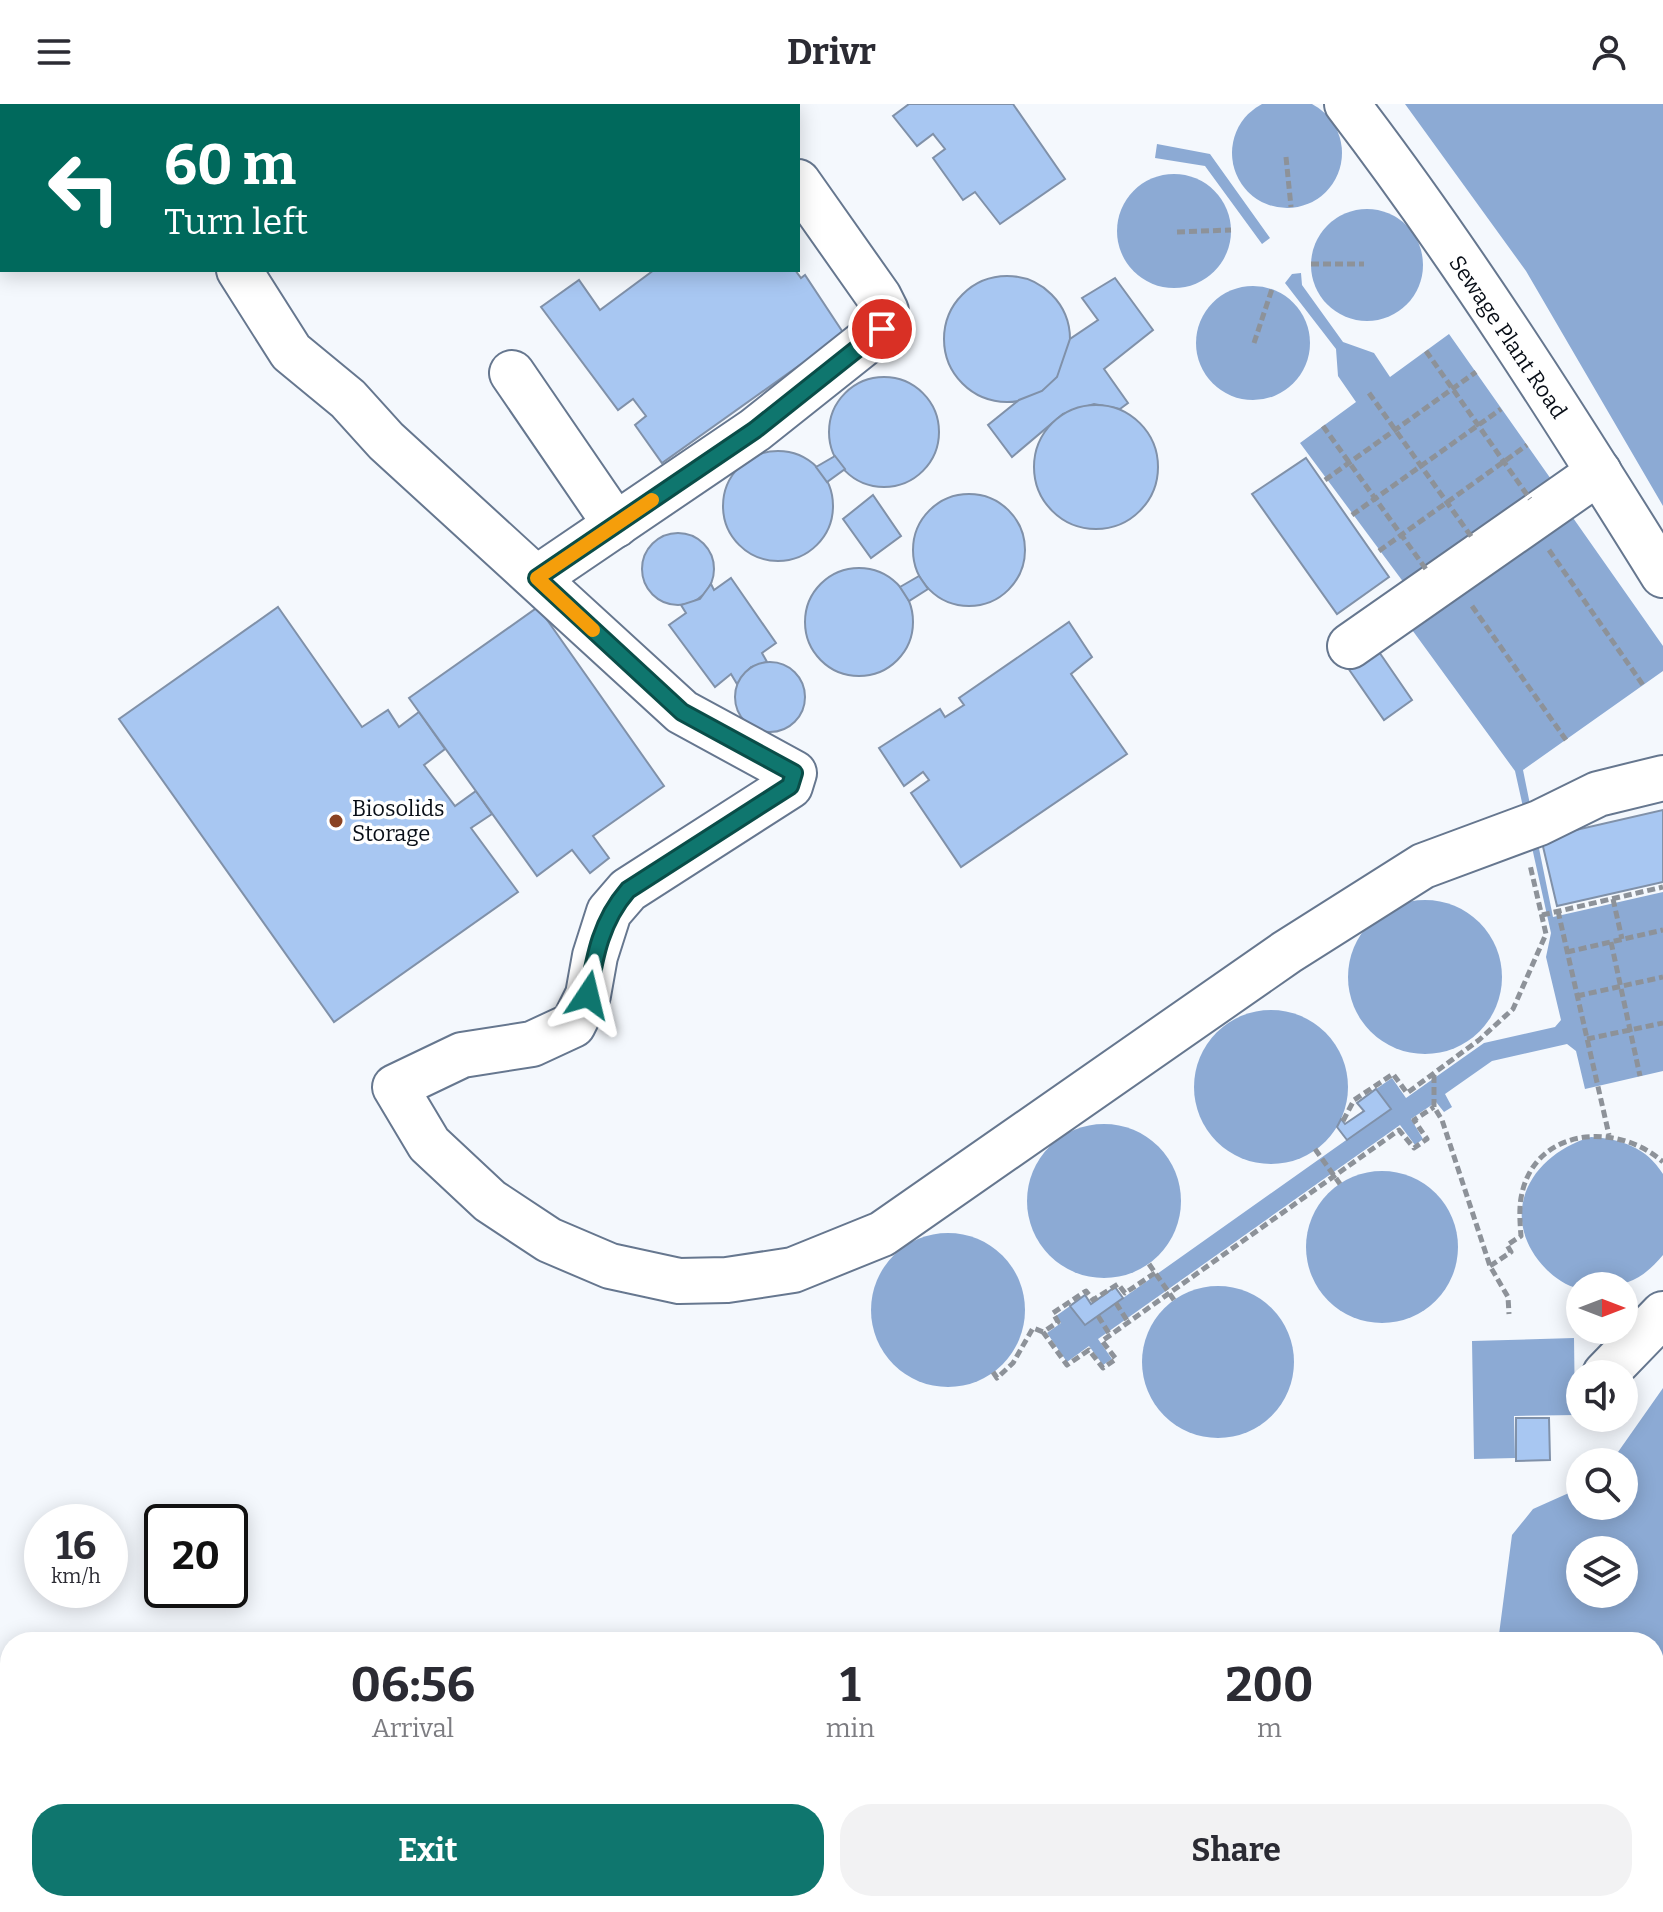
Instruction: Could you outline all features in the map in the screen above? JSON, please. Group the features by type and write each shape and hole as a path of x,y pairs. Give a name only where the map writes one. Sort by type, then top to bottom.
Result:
{"street":[{"name":"Sewage Plant Road","path":"1347,104 1391,162 1599,472 1663,575"},
{"path":"537,578 755,430 882,329 886,311 879,297 800,185"},
{"path":"240,272 291,352 348,399 386,441 682,712 794,773 790,786 628,890 618,901 609,912 595,956 588,995 573,1025 532,1044 462,1055 395,1087 429,1144 490,1201 549,1240 610,1266 679,1281 727,1280 793,1270 882,1234 1287,952 1410,874 1532,826 1598,794 1663,778"},
{"path":"512,373 616,525"},
{"path":"1350,646 1599,472"},
{"path":"1619,1360 1663,1314"}],"path":[{"path":"1286,157 1291,207"},
{"path":"1177,232 1231,230"},
{"path":"1311,264 1364,264"},
{"path":"1254,343 1272,289"},
{"path":"1426,351 1530,499"},
{"path":"1325,480 1476,372"},
{"path":"1369,393 1473,539"},
{"path":"1352,515 1501,409"},
{"path":"1323,426 1428,572"},
{"path":"1379,551 1527,445"},
{"path":"1548,549 1643,685"},
{"path":"1470,603 1566,740"},
{"path":"1343,1121 1354,1100 1393,1074 1407,1093 1479,1040 1513,1009 1546,934 1532,826"},
{"path":"1542,915 1663,887"},
{"path":"1613,899 1622,939"},
{"path":"1558,911 1609,1135"},
{"path":"1567,952 1663,930"},
{"path":"1611,942 1640,1076"},
{"path":"1577,996 1663,977"},
{"path":"1587,1039 1663,1023"},
{"path":"1434,1074 1434,1107 1442,1120 1490,1266 1508,1297 1509,1314"},
{"path":"993,1372 997,1378 1013,1363 1033,1328 1043,1332 1067,1365 1089,1350 1103,1368 1116,1359 1102,1341 1399,1130 1414,1148 1427,1139 1414,1120 1434,1107"},
{"path":"1490,1266 1511,1252 1507,1245 1521,1236 1521,1198 1537,1163 1569,1140 1609,1135 1639,1144 1663,1162"},
{"path":"1315,1149 1340,1184"},
{"path":"1149,1264 1174,1300"},
{"path":"1043,1332 1058,1322 1053,1313 1086,1291 1093,1300 1118,1284 1125,1293 1155,1273"},
{"path":"1116,1303 1128,1322"},
{"path":"1098,1316 1110,1335"}],"water":[{"path":"1287,98 1308,103 1326,114 1337,132 1342,153 1337,174 1326,192 1308,203 1287,208 1266,203 1248,192 1237,174 1232,153 1237,132 1248,114 1266,103"},
{"path":"1405,104 1663,104 1663,506 1526,271"},
{"path":"1157,144 1210,154 1270,238 1262,244 1205,166 1155,158"},
{"path":"1174,174 1196,179 1214,191 1226,209 1231,231 1226,253 1214,271 1196,283 1174,288 1152,283 1134,271 1122,253 1117,231 1122,209 1134,191 1152,179"},
{"path":"1367,209 1388,214 1406,226 1418,244 1423,265 1418,286 1406,304 1388,316 1367,321 1346,316 1328,304 1316,286 1311,265 1316,244 1328,226 1346,214"},
{"path":"1301,273 1302,285 1343,342 1374,353 1390,377 1449,334 1553,482 1407,587 1300,443 1356,402 1338,376 1336,349 1285,283 1292,274"},
{"path":"1253,286 1285,295 1301,311 1310,343 1301,375 1285,391 1253,400 1221,391 1205,375 1196,343 1205,311 1221,295"},
{"path":"1571,515 1663,646 1663,671 1523,770 1553,917 1663,892 1663,1071 1585,1089 1576,1051 1567,1044 1492,1061 1445,1094 1452,1107 1444,1112 1436,1102 1411,1119 1423,1139 1415,1145 1400,1125 1098,1339 1112,1359 1103,1365 1089,1346 1067,1362 1047,1333 1061,1323 1056,1316 1070,1306 1085,1325 1390,1109 1376,1089 1392,1078 1406,1098 1484,1043 1555,1027 1561,1020 1546,957 1551,933 1515,771 1410,627"},
{"path":"1425,900 1454,906 1479,923 1496,948 1502,977 1496,1006 1479,1031 1454,1048 1425,1054 1396,1048 1371,1031 1354,1006 1348,977 1354,948 1371,923 1396,906"},
{"path":"1271,1010 1300,1016 1325,1033 1342,1058 1348,1087 1342,1116 1325,1141 1300,1158 1271,1164 1242,1158 1217,1141 1200,1116 1194,1087 1200,1058 1217,1033 1242,1016"},
{"path":"1104,1124 1133,1130 1158,1147 1175,1172 1181,1201 1175,1230 1158,1255 1133,1272 1104,1278 1075,1272 1050,1255 1033,1230 1027,1201 1033,1172 1050,1147 1075,1130"},
{"path":"1591,1137 1613,1140 1641,1151 1663,1174 1663,1255 1643,1274 1638,1277 1638,1272 1566,1272 1566,1283 1552,1275 1531,1249 1523,1229 1522,1209 1526,1190 1536,1173 1569,1146"},
{"path":"1382,1171 1411,1177 1435,1194 1452,1218 1458,1247 1452,1276 1435,1300 1411,1317 1382,1323 1353,1317 1329,1300 1312,1276 1306,1247 1312,1218 1329,1194 1353,1177"},
{"path":"948,1233 977,1239 1002,1256 1019,1281 1025,1310 1019,1339 1002,1364 977,1381 948,1387 919,1381 894,1364 877,1339 871,1310 877,1281 894,1256 919,1239"},
{"path":"1218,1286 1247,1292 1272,1308 1288,1333 1294,1362 1288,1391 1272,1416 1247,1432 1218,1438 1189,1432 1164,1416 1148,1391 1142,1362 1148,1333 1164,1308 1189,1292"},
{"path":"1566,1338 1566,1344 1574,1344 1574,1360 1566,1360 1566,1415 1514,1416 1515,1458 1474,1459 1472,1341"},
{"path":"1663,1388 1663,1632 1499,1632 1512,1535 1533,1509 1566,1494 1566,1520 1638,1520 1638,1448 1621,1448 1632,1432 1638,1432 1638,1424"}],"building":[{"path":"909,104 1013,104 1065,179 1000,224 975,192 963,200 933,158 945,149 933,134 917,146 893,116"},
{"path":"651,272 796,272 801,278 805,275 848,340 806,373 800,365 662,463 635,425 646,416 633,399 618,410 541,307 579,280 600,310"},
{"path":"1007,276 1031,281 1051,295 1065,315 1070,339 1065,363 1051,383 1031,397 1007,402 983,397 963,383 949,363 944,339 949,315 963,295 983,281"},
{"path":"1115,278 1153,330 1104,369 1128,403 1120,409 1094,404 1063,414 1012,457 988,425 1019,400 1042,391 1057,377 1070,339 1098,320 1082,298"},
{"path":"884,377 905,382 923,393 934,411 939,432 934,453 923,471 905,482 884,487 863,482 845,471 834,453 829,432 834,411 845,393 863,382"},
{"path":"1096,405 1120,409 1140,423 1154,443 1158,467 1154,491 1140,511 1120,525 1096,529 1072,525 1052,511 1038,491 1034,467 1038,443 1052,423 1072,409"},
{"path":"778,451 799,455 817,467 829,485 833,506 829,527 817,545 799,557 778,561 757,557 739,545 727,527 723,506 727,485 739,467 757,455"},
{"path":"835,456 845,469 827,482 816,467"},
{"path":"1306,458 1389,577 1337,614 1252,494"},
{"path":"969,494 990,498 1008,511 1021,529 1025,550 1021,571 1008,589 990,602 969,606 948,602 930,589 917,571 913,550 917,529 930,511 948,498"},
{"path":"873,495 901,536 871,558 843,519"},
{"path":"685,533 704,543 712,555 712,583 704,595 692,603 671,605 652,595 644,583 642,562 652,543 664,535"},
{"path":"859,568 880,572 897,584 909,601 913,622 909,643 897,660 880,672 859,676 838,672 821,660 809,643 805,622 809,601 821,584 838,572"},
{"path":"919,576 928,589 909,601 900,587"},
{"path":"731,578 776,643 762,653 767,662 751,667 737,684 731,674 715,687 669,625 686,613 681,605 700,599 711,584 714,590"},
{"name":"Biosolids Storage","path":"278,607 362,727 388,710 399,727 419,712 445,749 424,765 455,806 476,791 492,814 471,828 518,892 334,1022 119,719"},
{"path":"538,607 664,786 593,836 609,858 590,873 572,850 537,876 409,698"},
{"path":"1069,622 1092,657 1071,674 1127,754 961,867 911,793 929,780 923,772 904,786 879,748 940,709 945,717 964,705 959,698"},
{"path":"1377,649 1412,700 1384,720 1348,668"},
{"path":"763,662 777,662 790,667 800,677 805,697 800,717 790,727 777,732 763,732 750,727 740,717 735,704 735,690 740,677 750,667"},
{"path":"1663,810 1663,882 1557,906 1541,838"},
{"path":"1376,1089 1391,1109 1347,1140 1337,1127 1341,1119 1345,1124 1364,1111 1357,1103"},
{"path":"1115,1287 1123,1298 1085,1325 1070,1306 1085,1295 1091,1304"},
{"path":"1516,1418 1549,1418 1550,1460 1516,1461"}],"slow traffic":[{"path":"593,630 537,578 652,500"}],"place":[{"name":"Biosolids Storage","path":"336,821"}],"route":[{"path":"588,995 595,956 609,912 628,890 790,786 794,773 682,712 537,578 755,430 814,380 882,329"}]}
